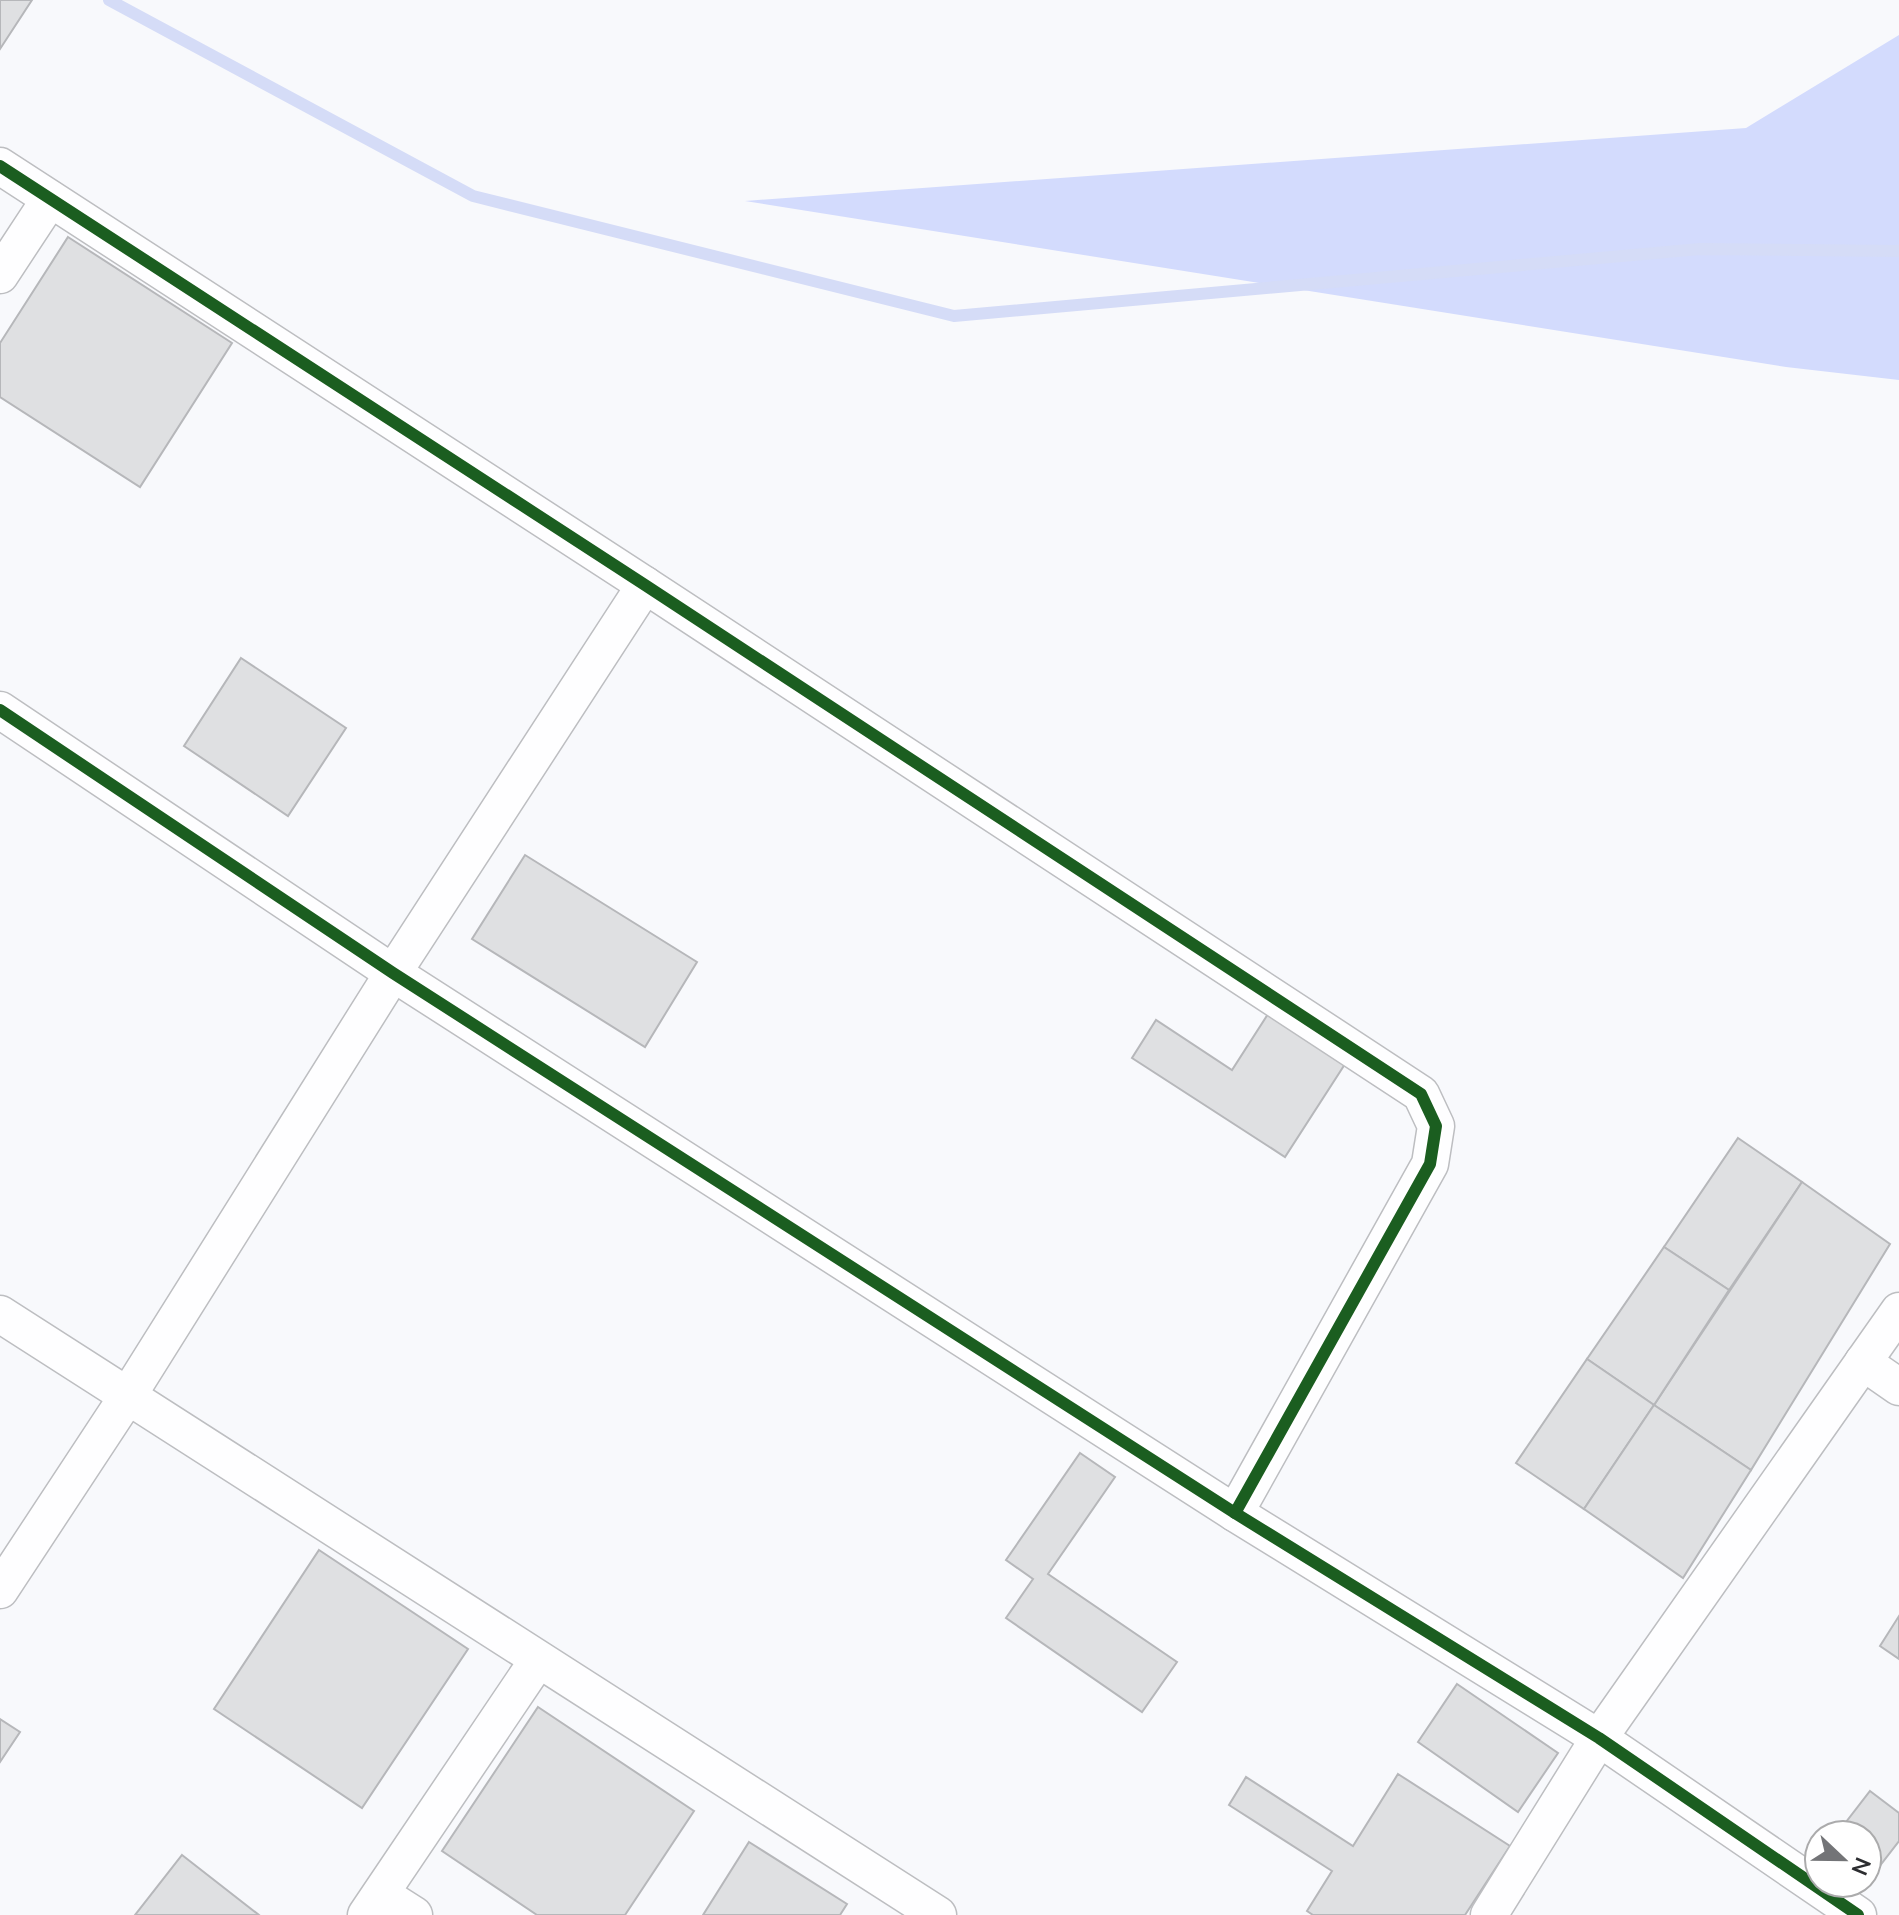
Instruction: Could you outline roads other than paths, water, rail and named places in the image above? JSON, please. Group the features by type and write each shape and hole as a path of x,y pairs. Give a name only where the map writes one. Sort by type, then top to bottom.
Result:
{"street":[{"path":"0,166 1421,1094 1436,1126 1430,1164 1235,1513"},
{"path":"0,275 50,199"},
{"path":"0,1590 127,1397 393,973 645,585"},
{"path":"0,710 393,973 1235,1513 1599,1738 1858,1915"},
{"path":"1489,1915 1599,1738 1899,1311"},
{"path":"0,1314 938,1915"},
{"path":"1863,1362 1899,1387"},
{"path":"414,1915 373,1904 538,1660"}],"waterway":[{"path":"109,0 473,196 954,316 1700,249 1899,251"}]}
